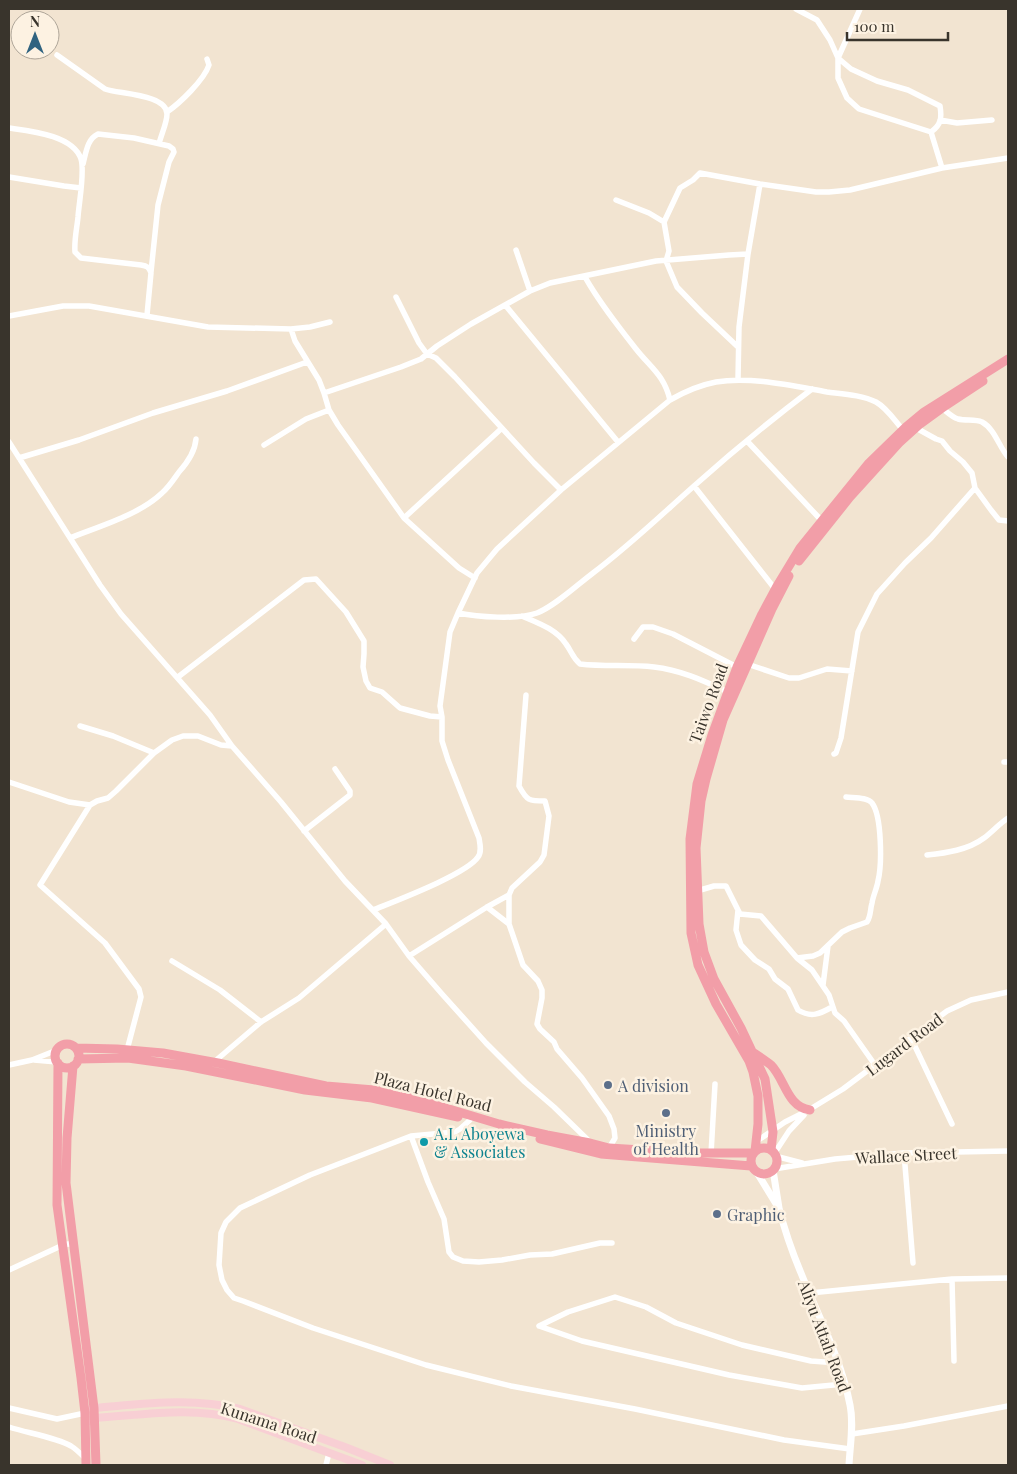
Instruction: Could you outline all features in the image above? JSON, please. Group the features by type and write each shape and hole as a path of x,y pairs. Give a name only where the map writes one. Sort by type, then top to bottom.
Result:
{"main road":[{"name":"Taiwo Road","path":"754,1152 757,1141 758,1096 749,1061 716,1004 698,966 690,933 690,839 697,784 703,763 737,667 775,589 800,548 868,464 903,430 924,412 1008,358"},
{"name":"Taiwo Road","path":"774,1153 773,1132 765,1079 754,1053 714,979 704,952 699,924 696,848 701,801 723,720 772,609 803,554 850,497 899,443 942,408 1008,365"},
{"path":"86,1462 85,1413 57,1205 57,1062 55,1057 60,1046 66,1044 76,1048 78,1053 67,1138 66,1184 94,1408 96,1465"},
{"name":"Plaza Hotel Road","path":"76,1048 163,1053 326,1086 383,1092 419,1100 499,1124 609,1148 711,1154 754,1152"},
{"path":"754,1053 771,1065 792,1100 800,1108 808,1110"},
{"name":"Plaza Hotel Road","path":"76,1062 128,1058 186,1066 305,1090 372,1098 470,1120 601,1154 754,1169"},
{"path":"57,1062 65,1067 76,1062"},
{"path":"765,1148 774,1153 776,1162 774,1170 762,1174 754,1169 750,1160 754,1152 765,1148"},
{"name":"Kunama Road","path":"85,1413 94,1408 183,1402 204,1402 222,1405 328,1441 390,1465"},
{"name":"Kunama Road","path":"85,1422 95,1418 181,1413 221,1414 362,1465"}],"street":[{"path":"796,9 817,20 830,40 838,58 838,78 847,98 860,109 931,132 938,128 942,114 940,106 908,90 876,82 851,69 838,58"},
{"path":"838,58 860,9"},
{"path":"60,57 105,89 140,95 162,104 166,109 167,115 159,144"},
{"path":"167,112 180,103 202,79 209,65 207,59"},
{"path":"940,120 957,123 992,120"},
{"path":"9,128 45,135 67,142 81,157 81,188 75,247 77,256 146,266 151,273"},
{"path":"931,132 942,168"},
{"path":"82,166 92,136 98,134 134,138 173,148 174,152 169,162 158,205 147,315"},
{"path":"738,347 677,287 666,261 669,251 664,222 680,188 700,173 760,184 829,192 881,184 942,168 1008,158"},
{"path":"9,177 81,188"},
{"path":"738,379 739,327 748,254 760,184"},
{"path":"616,200 649,213 664,222"},
{"path":"516,250 530,291"},
{"path":"324,393 420,359 471,324 530,291 550,283 585,277 619,268 666,261 730,254 748,254"},
{"path":"585,277 618,326 659,374 667,387 670,400"},
{"path":"396,297 419,343 427,354 436,358 444,365 561,490"},
{"path":"9,316 62,306 89,306 208,327 291,329 310,328 330,322"},
{"path":"506,306 618,442"},
{"path":"291,329 295,341 319,380 329,410 404,518 459,568 475,578"},
{"path":"19,458 79,440 153,413 227,391 307,362"},
{"path":"373,910 450,877 472,863 479,856 479,838 442,741 440,706 450,632 475,578 485,562 561,490 670,400 690,390 715,382 738,379 864,398 881,406 903,430"},
{"path":"458,613 473,616 522,616 548,608 622,551 694,486 782,411 812,389"},
{"path":"942,408 959,419 982,422 990,429 1008,457"},
{"path":"264,445 306,419 329,410"},
{"path":"404,518 502,428"},
{"path":"916,428 942,441 963,462 972,473 975,488 991,510 999,520 1008,522"},
{"path":"70,538 120,519 149,503 162,493 190,458 196,447 196,439"},
{"path":"747,441 822,521"},
{"path":"9,442 121,614 178,677 210,715 232,746 281,802 345,881 386,924 410,956 486,1043 601,1154"},
{"path":"694,486 775,589"},
{"path":"834,754 841,738 858,632 865,616 877,594 904,563 932,538 975,488"},
{"path":"178,677 304,580 316,579 346,612 364,641 363,667 366,681 370,688 382,692 400,708 430,716 442,717"},
{"path":"522,616 550,628 566,644 572,656 580,664 654,667 699,678 728,692"},
{"path":"634,639 643,627 653,627 673,634 737,667"},
{"path":"747,664 789,678 799,678 827,669 852,671"},
{"path":"526,695 519,786 526,799 545,801 549,816 544,855 540,862 512,888 509,895 509,924 523,965 538,981 542,990 537,1024 554,1042 557,1049 582,1078 609,1116 615,1138 609,1148"},
{"path":"80,726 113,736 154,753"},
{"path":"127,1050 141,997 139,989 105,943 40,885 90,804 97,800 108,798 154,753 172,740 183,736 198,736 221,745 232,746"},
{"path":"304,832 350,795 350,791 335,769"},
{"path":"9,782 69,802 90,804"},
{"path":"797,958 820,953 842,932 867,922 869,919 879,879 881,845 879,822 873,803 868,800 846,797"},
{"path":"927,855 972,845 984,838 1008,818"},
{"path":"697,891 714,886 726,886 740,914 761,916 797,958 812,970 829,995 835,1013 844,1021 875,1065"},
{"path":"410,956 509,895"},
{"path":"487,907 509,924"},
{"path":"738,910 736,930 741,945 755,960 769,969 775,979 788,989 798,1010 810,1016 820,1014 832,1008"},
{"path":"214,1062 261,1022 299,998 386,924"},
{"path":"822,986 828,946"},
{"path":"172,961 220,990 261,1022"},
{"name":"Lugard Road","path":"808,1110 843,1089 936,1019 972,1000 1008,992"},
{"path":"911,1038 952,1124"},
{"path":"9,1066 32,1060 57,1050"},
{"path":"32,1060 57,1062"},
{"path":"711,1154 715,1084"},
{"path":"757,1141 808,1110"},
{"path":"804,1164 774,1153 808,1110"},
{"path":"470,1120 455,1132 411,1136 310,1174 240,1208 226,1222 222,1233 219,1265 222,1280 227,1290 234,1298 312,1328 426,1366 511,1386 776,1438 850,1449"},
{"path":"411,1136 444,1219 449,1252 453,1257 463,1261 479,1262 502,1260 530,1255 552,1254 600,1243 612,1243"},
{"name":"Wallace Street","path":"774,1170 835,1158 904,1153 1008,1151"},
{"path":"904,1153 914,1263"},
{"path":"754,1169 780,1209"},
{"path":"774,1170 780,1209"},
{"name":"Aliyu Attah Road","path":"780,1209 801,1274 838,1363 851,1406 852,1434 849,1465"},
{"path":"9,1270 63,1245 74,1243"},
{"path":"810,1293 952,1279 1008,1278"},
{"path":"952,1279 954,1362"},
{"path":"838,1363 811,1361 742,1345 676,1323 646,1307 615,1297 568,1312 539,1326 582,1341 730,1375 802,1388 844,1384"},
{"path":"852,1434 1008,1406"},
{"path":"9,1408 57,1419 85,1413"},
{"path":"9,1427 62,1442 72,1447 86,1462"},
{"path":"326,1465 329,1453"}],"place":[{"name":"A division","path":"608,1085"},
{"name":"Ministry of Health","path":"666,1113"},
{"name":"A.L Aboyewa & Associates","path":"424,1142"},
{"name":"Graphic","path":"717,1214"}]}
